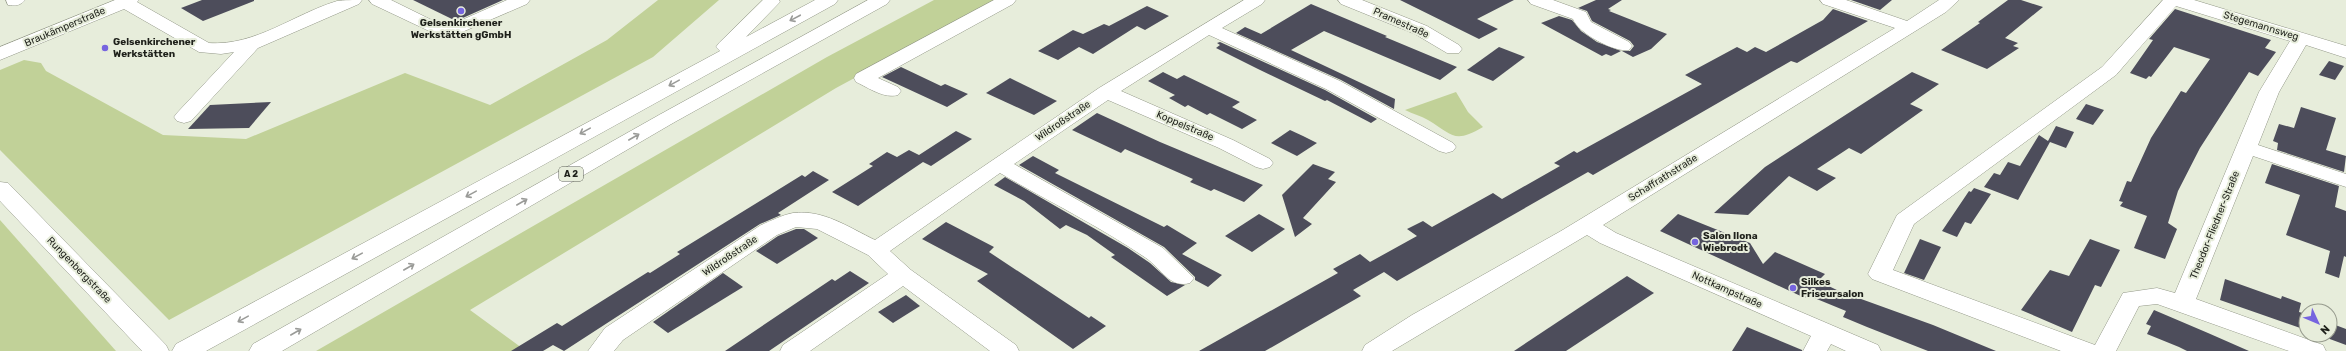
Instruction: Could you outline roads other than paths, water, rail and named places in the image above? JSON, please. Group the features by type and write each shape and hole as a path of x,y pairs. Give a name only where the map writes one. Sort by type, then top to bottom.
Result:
{"highway":[{"path":"185,351 708,64 829,0"},
{"name":"A 2","path":"262,351 659,123 881,0"},
{"path":"708,64 771,1"}],"street":[{"path":"128,1 205,48 221,49 252,44 353,0"},
{"path":"378,0 446,34 521,0"},
{"path":"891,91 863,78 1007,0"},
{"name":"Wildroßstraße","path":"876,250 999,164 1106,92 1208,28 1256,0"},
{"name":"Pramestraße","path":"1347,0 1421,30 1453,49"},
{"path":"1537,0 1580,16 1584,25 1623,46"},
{"path":"1829,0 1909,27"},
{"name":"Schaffrathstraße","path":"1374,351 1421,321 1587,225 1909,27 1950,0"},
{"path":"2086,351 1880,274 1905,220 2109,71 2172,0"},
{"name":"Stegemannsweg","path":"2176,0 2346,52"},
{"name":"Braukämperstraße","path":"0,54 128,1"},
{"path":"1208,28 1332,85 1446,146"},
{"name":"Theodor-Fliedner-Straße","path":"2183,303 2219,218 2245,147 2269,92 2301,38"},
{"path":"184,117 252,44"},
{"name":"Koppelstraße","path":"1106,92 1226,144 1263,163"},
{"path":"2245,147 2346,181"},
{"path":"999,164 1155,253 1182,278"},
{"name":"Rungenbergstraße","path":"0,188 149,343"},
{"name":"Wildroßstraße","path":"600,351 614,334 769,230 794,220 821,222 876,250 903,275 1007,351"},
{"name":"Nottkampstraße","path":"1587,225 1608,238 1820,342 1869,351"},
{"path":"792,351 903,275"},
{"path":"2104,351 2131,299 2157,296 2183,303 2314,351"}],"place":[{"name":"Gelsenkirchener Werkstätten gGmbH","path":"461,11"},
{"name":"Gelsenkirchener Werkstätten","path":"105,48"},
{"name":"Salon Ilona Wiebrodt","path":"1695,242"},
{"name":"Silkes Friseursalon","path":"1793,288"}]}
